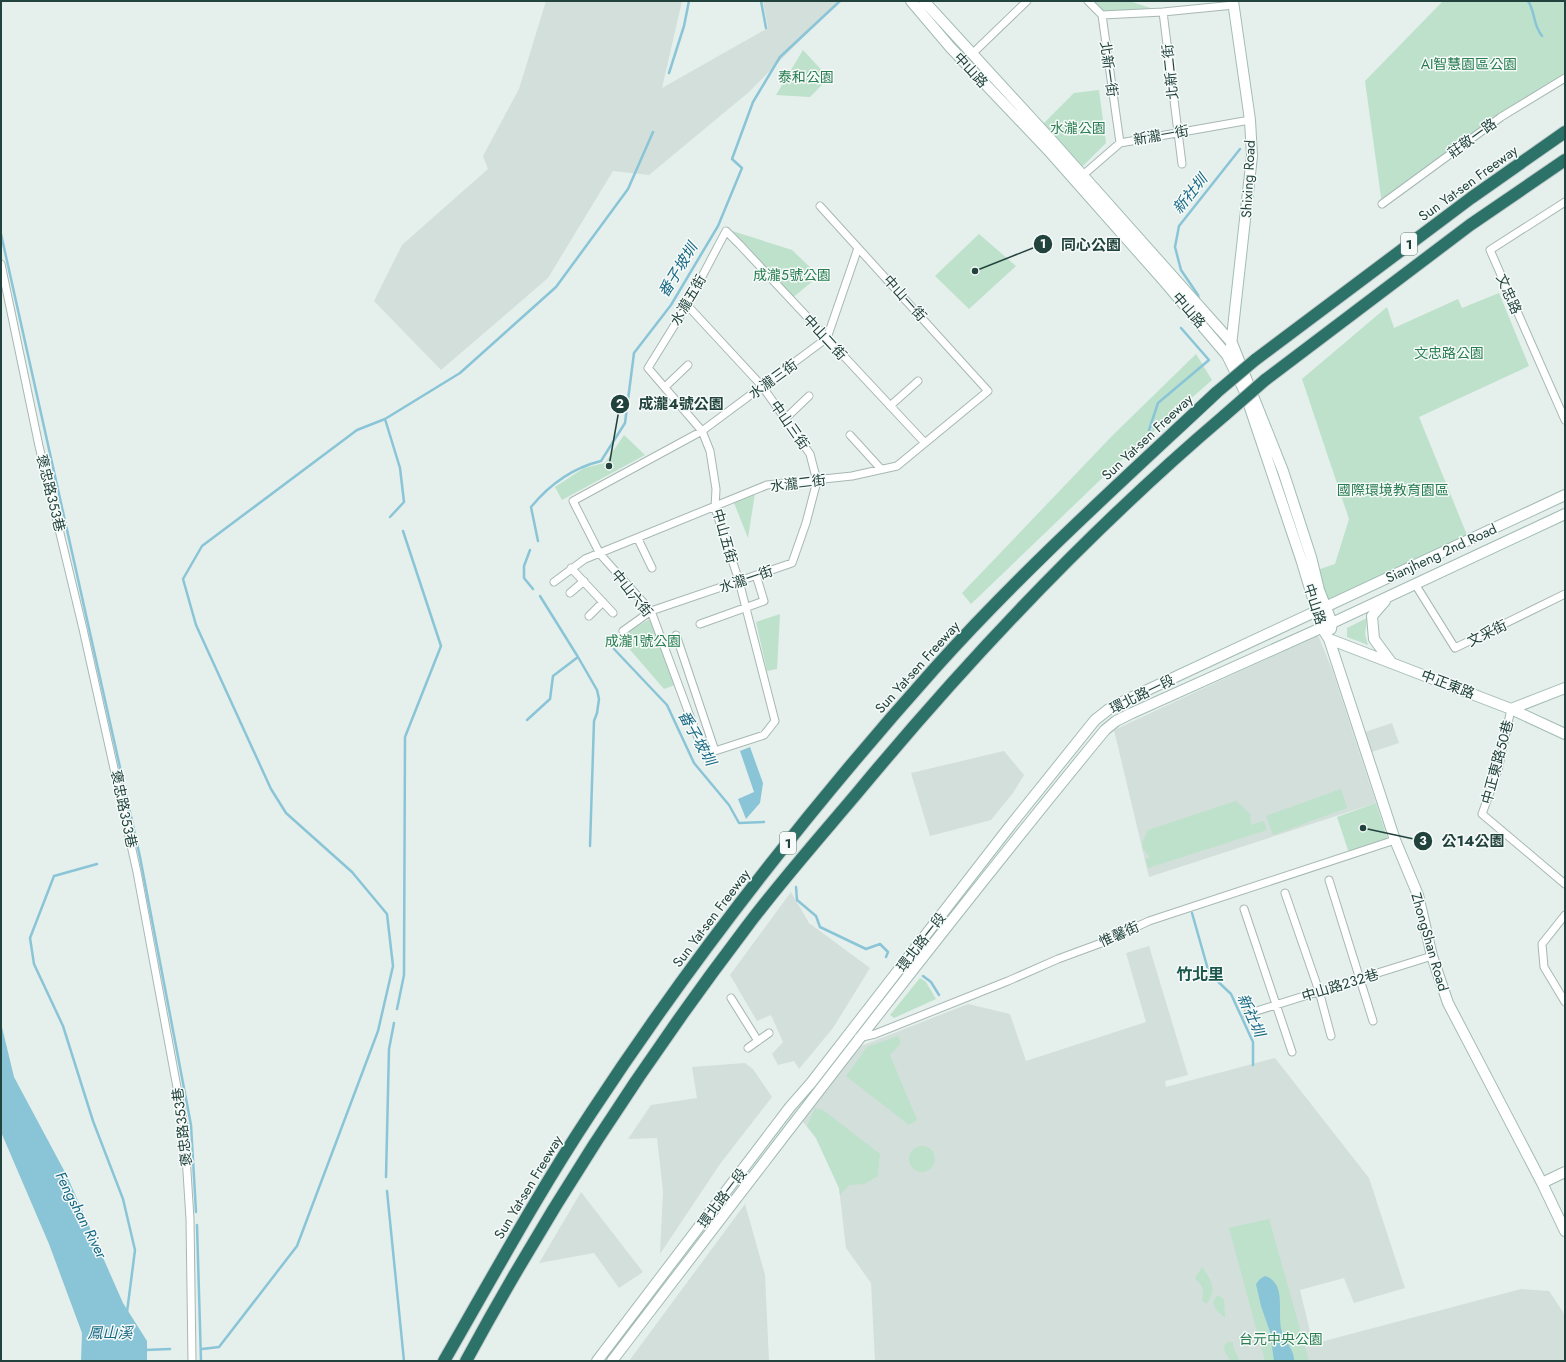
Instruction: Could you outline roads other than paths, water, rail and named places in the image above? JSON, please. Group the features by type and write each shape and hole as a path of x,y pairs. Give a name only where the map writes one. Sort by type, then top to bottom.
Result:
{"highway":[{"name":"Sun Yat-sen Freeway","path":"444,1361 543,1190 590,1114 665,1004 738,904 850,766 936,666 1038,560 1217,392 1255,360 1465,202 1565,132"},
{"name":"1","path":"466,1361 509,1282 651,1057 745,928 774,892 899,743 981,651 1160,470 1264,380 1470,225 1565,160"}],"street":[{"name":"中山路","path":"911,1 950,47 1053,156 1163,280 1226,355 1244,390 1301,559 1321,608 1332,623 1329,639"},
{"name":"中山路","path":"924,1 1083,175 1232,343 1283,471 1321,608 1322,628 1329,639"},
{"path":"972,54 1027,1"},
{"path":"1088,1 1102,15 1163,12 1233,3"},
{"name":"Shixing Road","path":"1226,355 1232,343 1252,156 1250,120 1233,3"},
{"name":"北新二街","path":"1163,12 1182,164"},
{"name":"北新一街","path":"1102,15 1120,143"},
{"name":"莊敬一路","path":"1382,204 1500,117 1565,78"},
{"name":"新瀧一街","path":"1083,175 1120,143 1250,120"},
{"name":"文忠路","path":"1565,202 1490,250 1565,420"},
{"name":"中山一街","path":"820,206 988,391"},
{"name":"水瀧五街","path":"648,368 686,305 726,231"},
{"name":"中山二街","path":"726,231 925,443"},
{"path":"827,338 858,248"},
{"name":"褒忠路353巷","path":"1,264 39,446 82,622 138,872 184,1125 190,1219 192,1361"},
{"name":"中山三街","path":"686,305 762,386 786,418 810,454 816,480"},
{"name":"水瀧三街","path":"573,501 702,431 827,338"},
{"path":"665,386 688,365"},
{"name":"中山五街","path":"648,368 702,431 710,451 716,489 715,508 739,581 775,721 764,736 715,751"},
{"path":"890,406 918,381"},
{"name":"水瀧二街","path":"554,582 585,559 767,486 852,476 897,466 988,391"},
{"path":"786,418 809,396"},
{"path":"850,435 880,469"},
{"name":"水瀧一街","path":"623,632 651,611 792,563 806,523 816,480"},
{"name":"Sianjheng 2nd Road","path":"1321,608 1565,495"},
{"name":"中山六街","path":"573,501 600,554 651,611 701,746 715,751"},
{"name":"Sianjheng 2nd Road","path":"1322,628 1565,514"},
{"path":"638,539 652,568"},
{"path":"571,568 613,613"},
{"path":"700,624 764,601 756,575"},
{"path":"570,593 584,581"},
{"name":"文采街","path":"1416,584 1455,648 1565,594"},
{"path":"1390,596 1372,616 1374,639 1391,662"},
{"path":"589,616 603,602"},
{"name":"環北路一段","path":"597,1361 790,1107 848,1036 1010,826 1096,720 1109,709 1126,700 1321,608"},
{"name":"環北路一段","path":"612,1361 1019,834 1105,730 1116,721 1132,713 1322,628"},
{"path":"676,635 715,751"},
{"name":"中正東路","path":"1329,639 1511,708 1565,734"},
{"name":"ZhongShan Road","path":"1329,639 1395,840 1418,895 1432,956 1448,1003 1542,1183 1565,1231"},
{"path":"1511,708 1565,688"},
{"name":"中正東路50巷","path":"1511,708 1498,770 1482,814 1565,884"},
{"name":"惟馨街","path":"860,1039 1104,942 1149,921 1395,840"},
{"path":"1329,880 1373,1022"},
{"path":"1285,893 1319,991 1331,1036"},
{"path":"1244,910 1292,1052"},
{"path":"1565,915 1542,944 1544,967 1565,1002"},
{"name":"中山路232巷","path":"1247,1014 1432,956"},
{"path":"731,998 758,1041"},
{"path":"748,1048 769,1034"},
{"path":"848,1036 860,1039"},
{"path":"1542,1183 1565,1172"}],"water":[{"path":"750,747 763,783 760,803 746,819 738,799 754,792 740,751"},
{"name":"鳳山溪","path":"1,1023 14,1077 67,1176 123,1303 147,1341 147,1361 81,1361 82,1333 49,1244 1,1132"},
{"path":"1265,1276 1277,1285 1280,1300 1280,1325 1283,1335 1294,1357 1294,1361 1274,1361 1270,1332 1261,1306 1256,1284"}],"waterway":[{"path":"669,73 684,26 689,1"},
{"path":"761,1 766,28"},
{"name":"番子坡圳","path":"538,541 531,507 546,491 562,478 580,468 601,461 625,423 634,353 671,305 718,226 742,168 732,159 753,102 780,57 840,1"},
{"path":"1528,1 1537,27 1542,36"},
{"path":"202,1349 219,1347 297,1246 378,1031 393,966 387,914 352,872 286,813 271,789 196,625 183,579 202,546 357,430 385,419 460,373 556,287 628,189 653,132"},
{"name":"新社圳","path":"1199,301 1198,295 1181,270 1175,247 1179,226 1240,149"},
{"path":"1,234 140,857 191,1125 196,1212"},
{"name":"新社圳","path":"1149,430 1158,403 1209,360 1181,328"},
{"path":"385,419 400,468 404,502 390,517"},
{"path":"397,1009 404,975 405,737 441,646 403,531"},
{"path":"530,550 524,566 524,578 533,589"},
{"path":"540,596 597,690 599,699 594,721 590,846"},
{"name":"番子坡圳","path":"614,649 667,705 694,763 729,805 739,823 764,822"},
{"path":"527,720 550,699 553,676 578,657"},
{"path":"97,864 54,876 30,938 34,964 63,1026 93,1121 123,1199 135,1250 127,1312"},
{"name":"番子坡圳","path":"796,887 797,900 816,916 820,927 866,949 880,944 888,952 886,957"},
{"name":"新社圳","path":"1192,913 1209,973 1231,994 1253,1042 1253,1065"},
{"path":"923,976 931,982 939,995"},
{"path":"386,1177 389,1049 394,1023"},
{"path":"387,1191 404,1361"},
{"path":"197,1225 201,1361"},
{"path":"145,1350 170,1349"}],"place":[{"name":"同心公園","path":"975,271"},
{"name":"成瀧4號公園","path":"609,466"},
{"name":"公14公園","path":"1363,828"}],"district":[{"name":"竹北里","path":"1200,974"}],"park label":[{"name":"AI智慧園區公園","path":"1469,64"},
{"name":"泰和公園","path":"806,77"},
{"name":"水瀧公園","path":"1078,128"},
{"name":"成瀧5號公園","path":"792,275"},
{"name":"文忠路公園","path":"1449,353"},
{"name":"國際環境教育園區","path":"1393,490"},
{"name":"成瀧1號公園","path":"643,641"},
{"name":"台元中央公園","path":"1281,1339"}],"water label":[{"name":"Fengshan River","path":"81,1215"}]}
